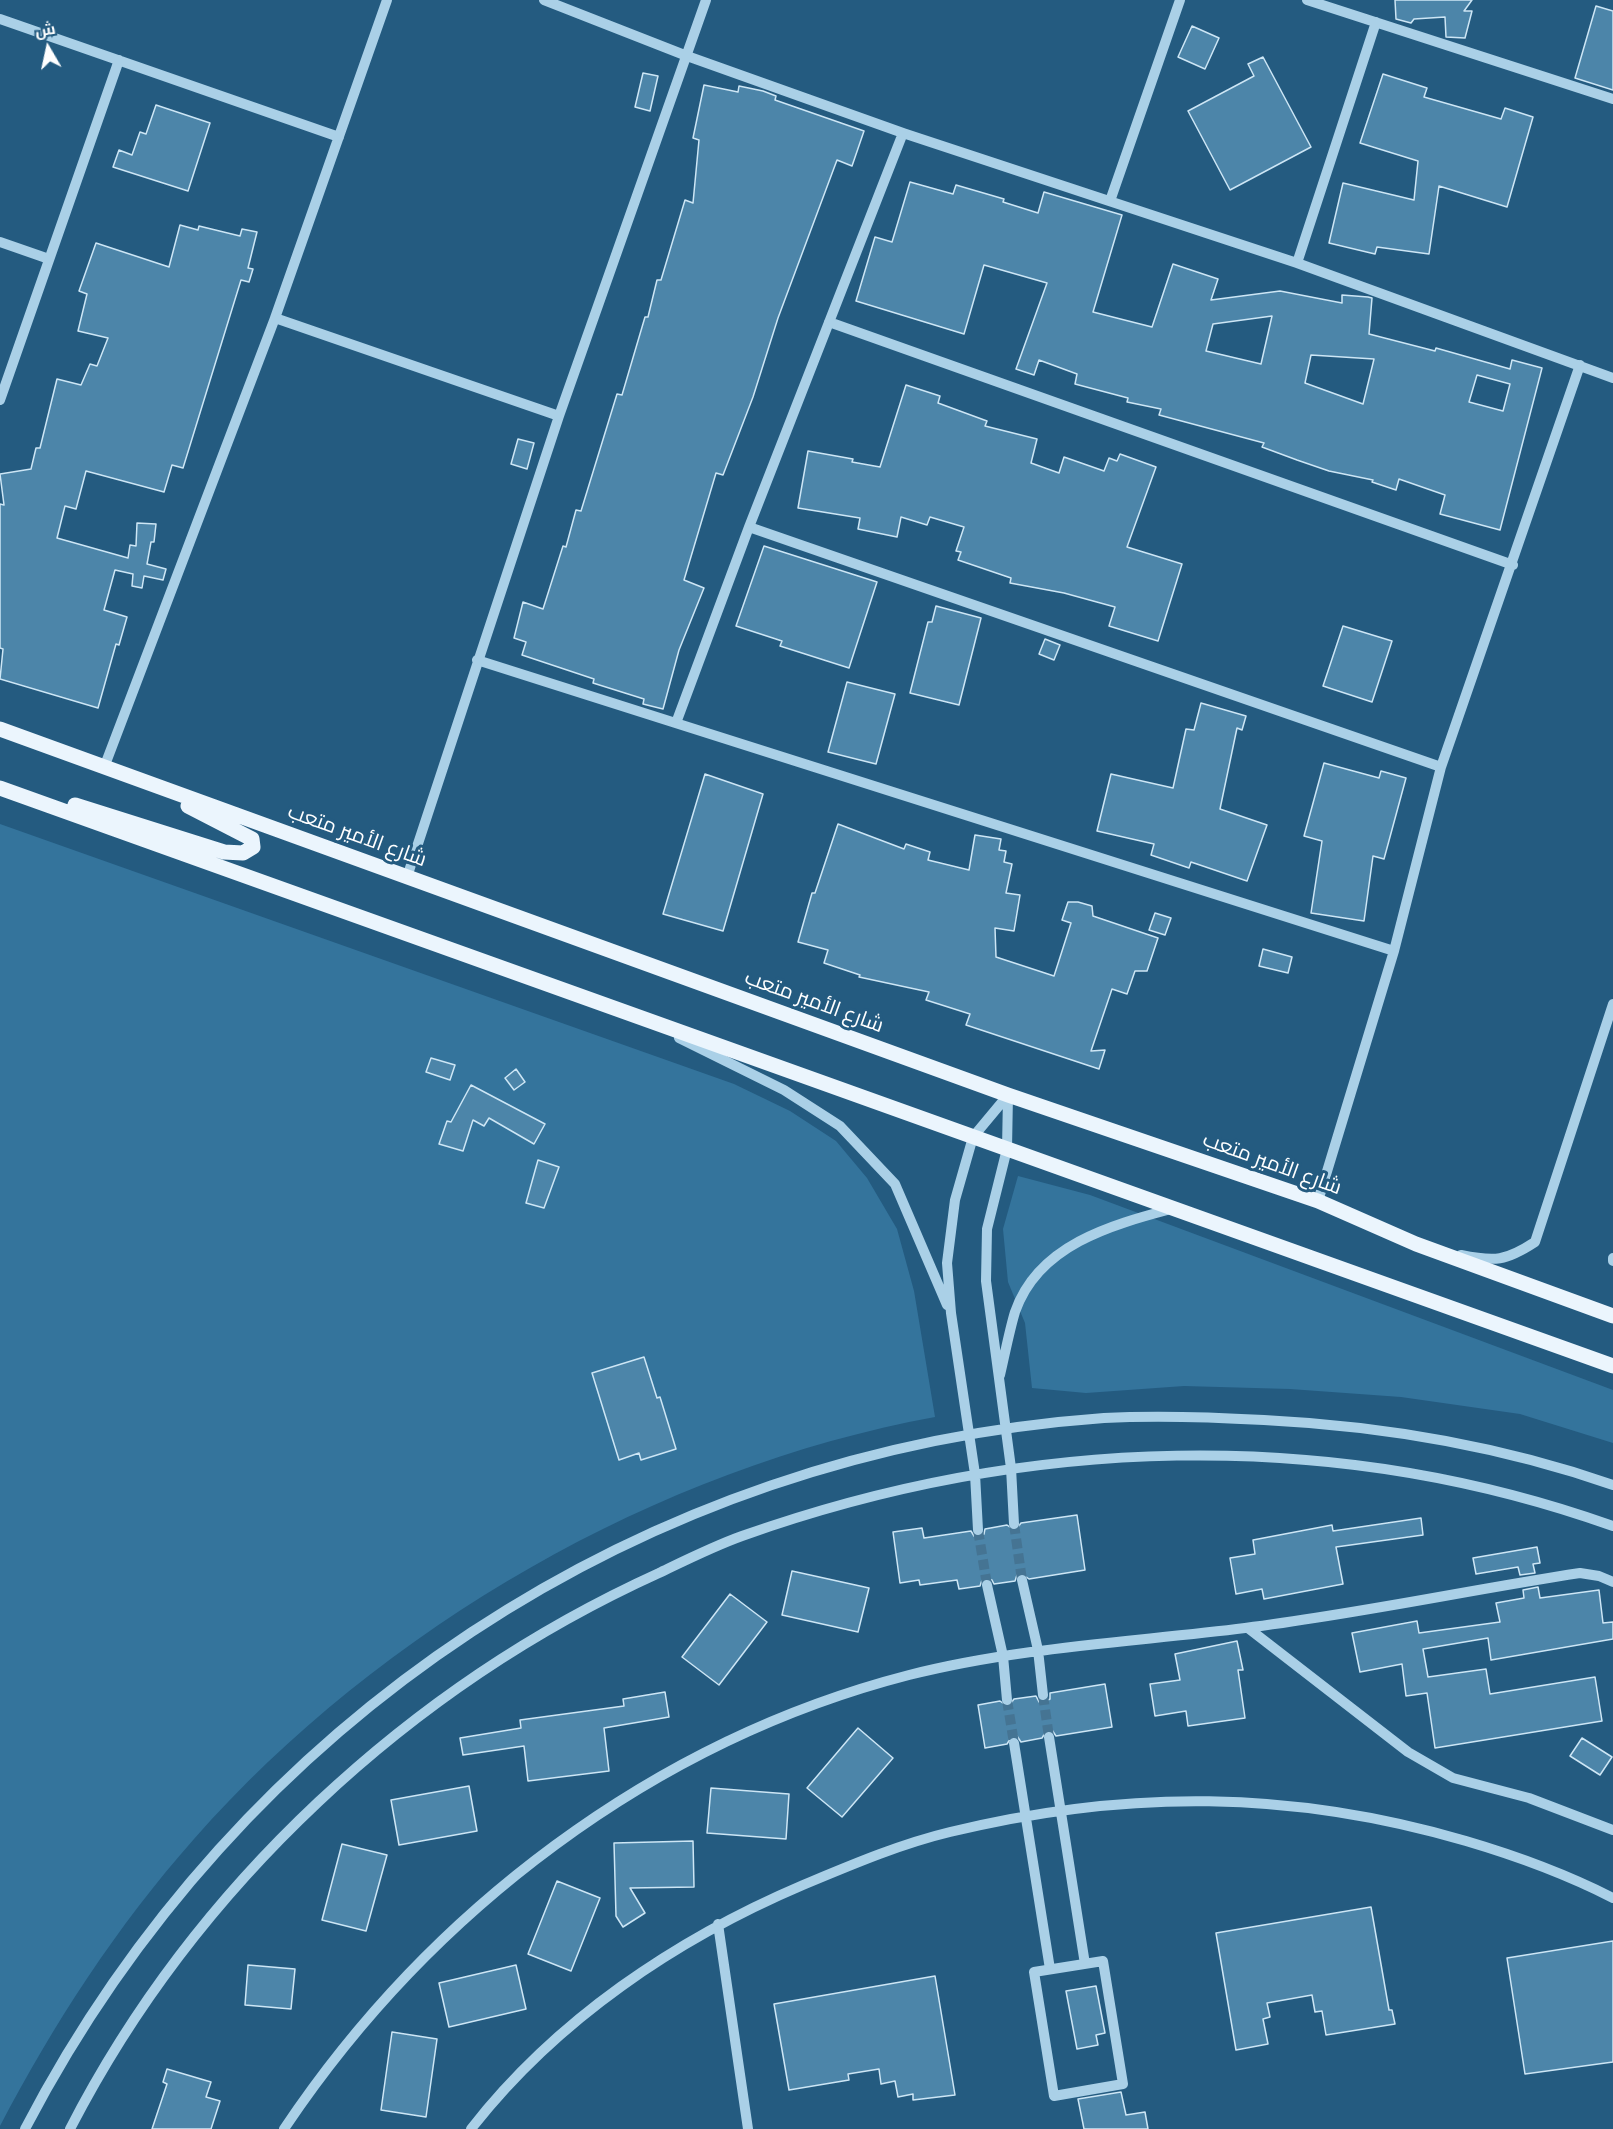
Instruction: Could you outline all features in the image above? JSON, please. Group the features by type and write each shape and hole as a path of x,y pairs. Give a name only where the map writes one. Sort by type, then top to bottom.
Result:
{"main road":[{"name":"شارع الأمير متعب","path":"0,729 105,765 1008,1095 1318,1201 1416,1244 1613,1316"},
{"path":"0,783 224,852 243,853 253,846 252,839 240,831 105,765"},
{"path":"0,788 1613,1366"}],"street":[{"path":"105,765 274,318 387,0"},
{"path":"544,0 687,56 903,133 1297,263 1613,378"},
{"path":"407,877 559,416 706,0"},
{"path":"1110,201 1180,0"},
{"path":"1307,0 1613,99"},
{"path":"0,19 339,137"},
{"path":"1297,263 1376,22"},
{"path":"0,400 119,60"},
{"path":"676,723 749,527 903,133"},
{"path":"0,242 50,259"},
{"path":"274,318 559,416"},
{"path":"830,322 1513,565"},
{"path":"1318,1201 1394,951 1442,767 1580,365"},
{"path":"749,527 1442,767"},
{"path":"477,660 1394,951"},
{"path":"1416,1244 1488,1260 1512,1257 1535,1242 1613,1004"},
{"path":"639,1018 784,1089 840,1126 895,1184 951,1313"},
{"path":"978,1530 975,1474 951,1313 947,1263 955,1200 973,1137 1008,1095"},
{"path":"1008,1095 1007,1149 987,1229 986,1281 1011,1468 1014,1524"},
{"path":"998,1381 1016,1310 1034,1276 1062,1250 1111,1225 1171,1209"},
{"path":"930,1265 947,1263"},
{"path":"25,2129 59,2064 127,1962 212,1854 316,1751 450,1645 523,1599 607,1553 723,1501 848,1460 970,1436 1061,1422 1158,1416 1288,1421 1380,1429 1491,1450 1613,1485"},
{"path":"70,2129 93,2083 159,1985 242,1880 342,1780 472,1677 543,1632 624,1588 737,1537 859,1498 975,1474 1106,1457 1194,1455 1374,1468 1482,1489 1613,1526"},
{"path":"284,2129 343,2047 419,1961 465,1918 578,1828 636,1791 706,1753 804,1709 907,1676 1038,1650 1248,1628 1581,1573 1599,1576 1613,1582"},
{"path":"1023,1580 1038,1650 1043,1695"},
{"path":"987,1585 1003,1656 1007,1700"},
{"path":"1248,1628 1408,1752 1453,1778 1529,1798 1613,1830"},
{"path":"1049,1737 1063,1811 1085,1964"},
{"path":"1014,1743 1050,1969"},
{"path":"471,2129 528,2067 566,2032 622,1986 718,1924 863,1860 948,1832 1063,1811 1133,1802 1198,1800 1262,1802 1325,1809 1405,1823 1537,1864 1613,1898"},
{"path":"718,1924 748,2129"},
{"path":"1103,1961 1123,2084 1054,2096 1034,1972 1050,1969 1103,1961"}],"shaded area":[{"path":"0,824 734,1084 790,1111 836,1141 867,1178 897,1229 914,1291 935,1417 831,1441 728,1475 628,1517 530,1568 437,1626 350,1691 268,1762 194,1839 166,1872 88,1976 42,2050 0,2126"},
{"path":"1018,1176 1090,1195 1613,1390 1613,1443 1520,1414 1401,1397 1290,1389 1184,1386 1086,1393 1032,1388 1025,1323 1008,1282 1003,1229"}],"building":[{"path":"1395,0 1472,0 1464,11 1472,11 1465,38 1446,37 1445,17 1414,19 1411,23 1396,19"},
{"path":"1596,6 1613,11 1613,90 1575,78"},
{"path":"1192,26 1219,38 1205,69 1178,57"},
{"path":"1263,57 1311,147 1230,190 1188,111 1254,76 1248,64"},
{"path":"643,73 658,76 650,111 635,107"},
{"path":"1383,74 1427,88 1424,97 1501,119 1505,108 1533,117 1507,207 1439,186 1429,254 1377,247 1375,254 1329,243 1343,183 1414,200 1418,161 1360,143"},
{"path":"704,85 738,92 739,86 763,91 776,96 775,100 864,131 852,166 837,160 723,475 716,473 684,580 704,588 679,650 663,709 643,704 644,699 593,683 594,679 522,655 526,642 514,638 523,602 543,609 563,546 566,547 576,510 581,511 617,394 622,395 645,317 648,317 657,280 661,280 685,200 693,203 699,140 693,138"},
{"path":"156,105 210,123 188,191 113,167 119,150 132,155 140,132 146,134"},
{"path":"910,182 953,194 956,185 1004,199 1003,202 1038,213 1044,192 1122,215 1093,312 1152,327 1173,264 1218,279 1211,300 1280,291 1342,303 1342,295 1368,297 1372,298 1369,334 1435,351 1436,348 1510,369 1512,360 1542,368 1500,530 1440,514 1445,495 1399,479 1396,490 1372,482 1373,480 1329,471 1297,460 1262,447 1264,443 1159,415 1161,409 1127,402 1128,398 1075,384 1077,374 1039,360 1034,375 1016,369 1047,283 984,265 964,334 856,301 875,237 892,242","holes":["1272,316 1261,364 1206,351 1213,324","1311,355 1374,359 1363,404 1305,383","1477,375 1510,384 1503,411 1469,402"]},
{"path":"180,225 198,230 199,226 240,236 242,229 257,232 248,268 253,269 249,282 241,280 183,468 172,465 164,492 86,471 76,509 65,506 57,538 128,558 130,545 136,546 137,523 156,524 154,542 151,542 147,564 166,569 163,580 144,576 142,588 132,586 133,574 115,570 104,610 127,617 119,645 116,644 98,708 0,679 3,649 0,648 0,504 4,505 0,474 31,469 36,448 40,448 57,379 81,385 90,364 97,366 108,338 78,331 87,294 79,291 96,243 169,267"},
{"path":"906,385 940,396 938,403 987,421 985,426 1037,439 1031,463 1059,473 1064,457 1104,471 1109,458 1117,461 1120,454 1156,467 1127,547 1182,564 1158,641 1109,626 1115,607 1064,593 1010,583 1011,578 958,560 961,552 956,551 964,527 930,517 927,525 901,517 897,537 858,529 860,518 798,508 808,451 853,459 852,462 880,467"},
{"path":"518,439 534,443 527,469 511,464"},
{"path":"764,546 877,582 849,668 780,646 782,641 736,626"},
{"path":"936,606 981,618 959,705 910,693 928,622 932,622"},
{"path":"1343,626 1392,641 1372,702 1323,686"},
{"path":"1045,639 1060,645 1054,660 1039,654"},
{"path":"847,682 895,694 876,764 828,752"},
{"path":"1201,703 1246,716 1242,730 1237,728 1220,809 1267,825 1247,881 1191,862 1189,868 1151,855 1154,844 1097,831 1111,774 1173,788 1186,729 1194,730"},
{"path":"1324,763 1379,778 1381,771 1406,778 1384,859 1373,856 1364,921 1311,913 1322,841 1304,836"},
{"path":"705,774 763,794 723,931 663,914"},
{"path":"838,824 904,849 906,844 930,852 928,860 969,870 975,835 1001,839 999,850 1006,851 1004,862 1012,864 1006,893 1020,895 1014,931 995,928 996,957 1054,976 1071,923 1062,920 1068,902 1092,906 1093,916 1158,938 1147,971 1135,971 1127,994 1112,989 1091,1051 1105,1050 1099,1069 966,1025 970,1014 926,1000 929,992 859,977 860,975 824,963 828,950 798,942 812,893 815,893"},
{"path":"1155,913 1171,918 1165,935 1149,930"},
{"path":"1263,949 1292,957 1288,973 1259,966"},
{"path":"431,1058 455,1065 450,1080 426,1072"},
{"path":"516,1069 525,1082 514,1090 505,1078"},
{"path":"471,1085 545,1124 534,1144 489,1118 484,1126 473,1120 463,1151 439,1144 447,1121 451,1122"},
{"path":"538,1160 559,1167 544,1208 526,1203"},
{"path":"644,1357 657,1398 660,1397 676,1449 641,1460 639,1453 619,1460 592,1373"},
{"path":"1077,1515 1085,1570 1029,1579 1021,1573 1017,1575 1015,1581 994,1584 992,1580 986,1578 982,1580 980,1586 959,1589 957,1580 920,1585 919,1580 900,1583 893,1532 922,1528 924,1538 971,1531 974,1536 979,1537 984,1534 985,1529 1007,1525 1015,1531 1021,1523"},
{"path":"1421,1518 1423,1535 1336,1547 1343,1584 1264,1599 1262,1589 1236,1594 1230,1558 1255,1554 1253,1540 1332,1525 1333,1531"},
{"path":"1537,1547 1540,1563 1533,1564 1535,1573 1520,1575 1518,1567 1476,1574 1473,1558"},
{"path":"792,1571 869,1588 858,1632 782,1615"},
{"path":"1538,1587 1540,1598 1599,1590 1603,1623 1613,1622 1613,1639 1491,1660 1488,1638 1423,1649 1428,1677 1486,1669 1490,1694 1595,1677 1602,1721 1435,1748 1427,1693 1406,1696 1402,1664 1360,1672 1352,1633 1417,1621 1419,1633 1500,1622 1496,1603 1524,1598 1523,1590"},
{"path":"730,1594 767,1622 719,1685 682,1657"},
{"path":"1237,1641 1243,1670 1238,1670 1245,1718 1188,1726 1186,1711 1155,1716 1150,1684 1180,1680 1175,1654"},
{"path":"1105,1684 1112,1727 1056,1736 1052,1730 1047,1730 1042,1738 1021,1742 1017,1736 1012,1736 1007,1744 985,1748 978,1705 1000,1701 1008,1707 1014,1699 1036,1696 1039,1702 1044,1702 1050,1699 1050,1693"},
{"path":"665,1692 669,1717 604,1728 609,1771 528,1781 524,1746 463,1755 460,1738 521,1728 520,1720 624,1706 623,1699"},
{"path":"858,1728 893,1758 842,1817 807,1788"},
{"path":"1582,1738 1612,1757 1600,1775 1570,1756"},
{"path":"469,1786 477,1831 399,1845 391,1800"},
{"path":"711,1788 789,1794 786,1839 707,1833"},
{"path":"693,1841 694,1887 630,1888 645,1913 623,1927 616,1916 614,1843"},
{"path":"342,1844 387,1855 366,1931 322,1920"},
{"path":"557,1881 600,1898 571,1971 528,1954"},
{"path":"1371,1907 1389,2010 1392,2010 1395,2024 1326,2035 1322,2011 1315,2012 1312,1995 1267,2003 1270,2017 1263,2019 1268,2044 1236,2050 1216,1933"},
{"path":"1613,1941 1613,2062 1525,2074 1507,1958"},
{"path":"248,1965 295,1969 291,2009 245,2005"},
{"path":"516,1965 526,2009 449,2027 439,1983"},
{"path":"935,1976 955,2095 913,2100 913,2094 898,2097 895,2081 881,2084 879,2069 848,2074 849,2080 789,2090 774,2004"},
{"path":"1096,1986 1105,2033 1096,2035 1098,2045 1077,2049 1066,1991"},
{"path":"392,2032 437,2039 426,2117 381,2110"},
{"path":"167,2069 211,2082 206,2097 220,2101 211,2129 152,2129 167,2084 163,2082"},
{"path":"1121,2092 1126,2115 1145,2112 1148,2129 1084,2129 1078,2099"}],"tunnel":[{"path":"1014,1524 1022,1580"},
{"path":"978,1530 987,1585"},
{"path":"1043,1695 1049,1737"},
{"path":"1007,1700 1014,1743"}]}
